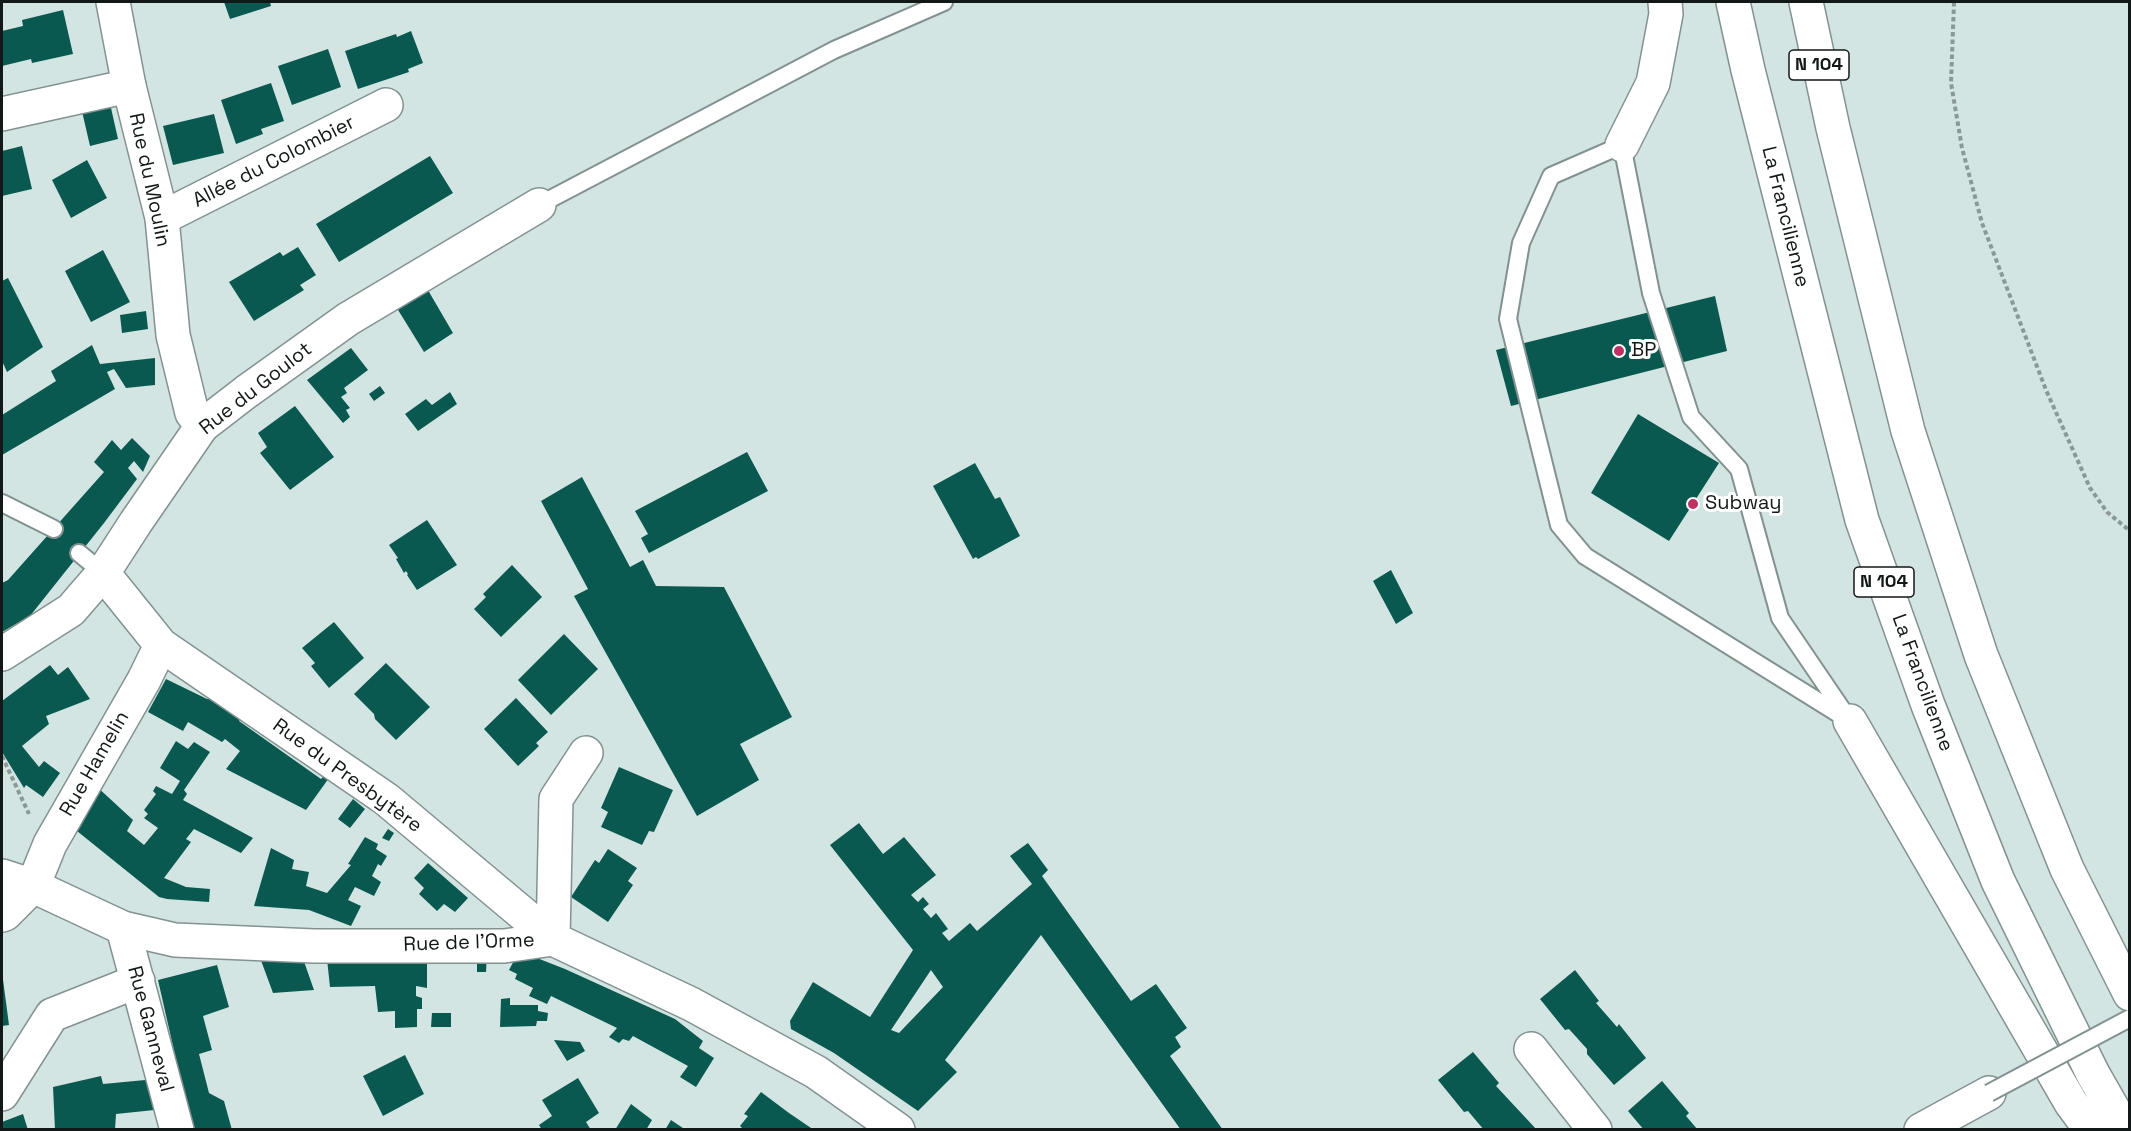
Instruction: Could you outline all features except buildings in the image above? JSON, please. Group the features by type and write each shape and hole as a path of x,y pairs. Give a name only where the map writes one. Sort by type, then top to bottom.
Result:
{"main road":[{"name":"Rue du Moulin","path":"113,2 129,86 162,218 173,335 192,413 202,426"},
{"path":"1622,145 1653,83 1666,14 1665,2"},
{"name":"La Francilienne","path":"1733,2 1748,70 1862,519 1928,705 1998,881 2093,1074 2125,1130"},
{"name":"N 104","path":"1806,2 1833,128 1908,431 1981,655 2067,868 2130,994"},
{"path":"2,114 129,86"},
{"name":"Allée du Colombier","path":"162,218 386,105"},
{"name":"Rue du Goulot","path":"2,654 71,610 91,563 136,522 202,426 348,320 539,205"},
{"name":"Rue du Presbytère","path":"91,563 161,645 386,799 553,939"},
{"name":"Rue Hamelin","path":"33,886 50,844 144,680 161,645"},
{"path":"1850,721 2071,1103 2091,1130"},
{"path":"553,939 556,799 586,753"},
{"name":"Rue de l'Orme","path":"2,876 33,886 123,928 175,940 314,946 504,946 553,939 691,1004 816,1072 898,1130"},
{"path":"2,915 33,886"},
{"name":"Rue Ganneval","path":"123,928 177,1130"},
{"path":"2,1094 52,1015 138,981"},
{"path":"1531,1049 1595,1130"},
{"path":"1921,1130 1989,1093"}],"lane":[{"path":"539,205 834,50 944,2"},
{"path":"1622,145 1650,293 1691,417 1739,469 1780,618 1850,721 1585,556 1559,525 1508,319 1521,243 1551,176 1622,145"},
{"path":"2,503 54,530"},
{"path":"1989,1093 2130,1018"}],"path":[{"path":"1954,2 1951,83 1962,148 1982,223 2046,390 2085,478 2107,512 2130,531"},
{"path":"2,756 27,812 50,844"}],"place":[{"name":"BP","path":"1619,351"},
{"name":"Subway","path":"1693,504"}]}
